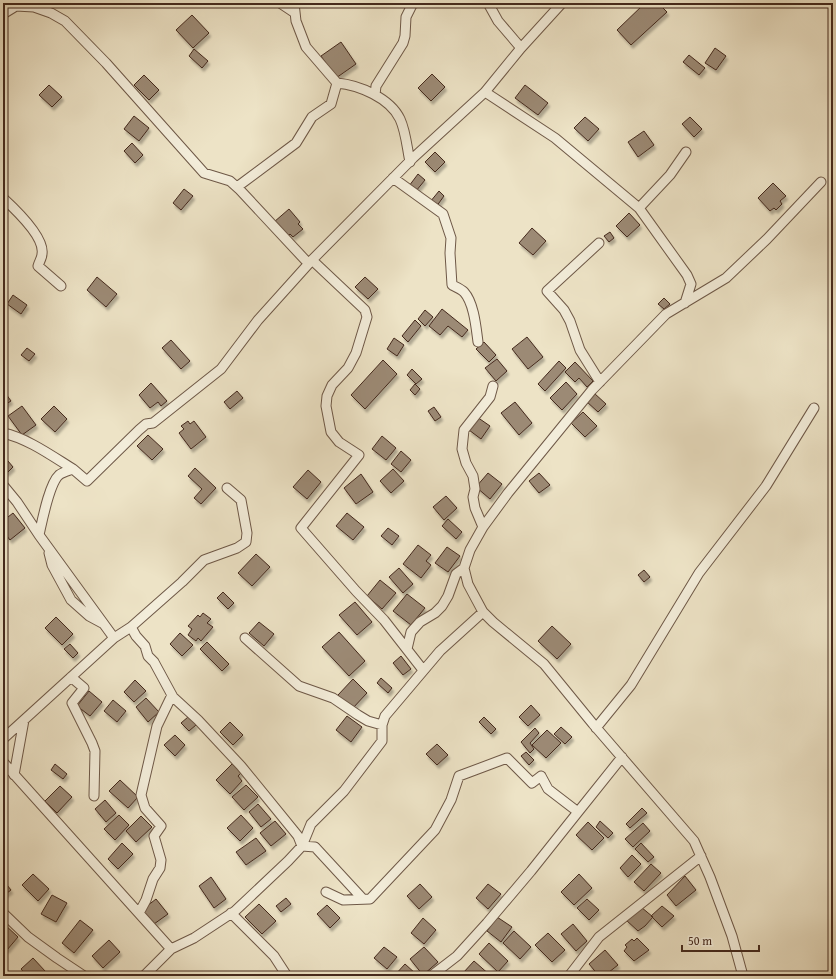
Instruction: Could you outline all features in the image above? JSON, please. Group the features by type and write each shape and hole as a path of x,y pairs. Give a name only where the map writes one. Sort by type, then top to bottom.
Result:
{"street":[{"path":"280,3 295,13"},
{"path":"294,3 296,21 306,47 337,83 351,84 375,95 390,105 400,118 410,162"},
{"path":"375,95 376,86 403,43 406,17 413,3"},
{"path":"488,3 498,21 521,48"},
{"path":"3,433 10,434 40,449 73,469 88,481 146,424 153,423 221,369 258,320 310,262 393,178 485,92 521,48 562,3"},
{"path":"3,14 17,5 34,7 51,13 65,21 106,63 204,173 230,182 237,187 310,262 365,310 367,317 356,353 348,368 332,385 327,396 326,406 331,432 339,442 359,455 301,528 356,591 384,620 423,670"},
{"path":"237,187 296,143 312,117 331,104 337,83"},
{"path":"485,92 555,138 639,208 687,275 691,284 685,303"},
{"path":"639,208 670,175 686,152"},
{"path":"393,178 443,214 451,238 450,253 452,285 463,292 469,301 476,320 478,342"},
{"path":"743,976 732,936 710,877 694,841 596,728 544,664 483,612 468,584 464,568 470,550 483,527 547,444 600,382 666,314 726,278 767,239 821,182"},
{"path":"3,198 33,230 41,242 42,254 38,266 61,286"},
{"path":"599,243 547,291 564,310 570,321 580,350 600,382"},
{"path":"483,527 475,508 473,497 475,489 473,476 466,463 462,449 464,430 490,397 493,386"},
{"path":"596,728 631,685 699,573 766,486 814,408"},
{"path":"39,535 53,483 57,476 73,469"},
{"path":"3,485 17,502 47,547 114,638"},
{"path":"3,739 114,638 131,627 182,582 204,560 238,548 246,542 247,533 241,500 227,488"},
{"path":"407,650 411,632 420,622 435,613 442,606 448,596 456,574 464,568"},
{"path":"144,976 171,950 194,938 231,913 288,861 302,846 311,824 344,790 382,741 382,725 385,716 423,670 452,639 483,612"},
{"path":"131,627 145,646 148,656 154,662 172,695 198,720 241,766 298,836 302,846"},
{"path":"245,638 299,686 333,698 368,721 382,725"},
{"path":"71,677 84,688 72,703 95,751 94,796"},
{"path":"138,913 146,900 153,879 160,868 161,860 154,836 161,826 145,808 141,795 157,726 172,695"},
{"path":"14,775 24,720"},
{"path":"431,976 457,956 487,923 531,871 622,757"},
{"path":"326,892 343,900 362,898 370,899 435,830 451,800 459,776 507,758 532,783 541,776 548,789 578,812"},
{"path":"3,762 171,950"},
{"path":"302,846 315,847 362,898"},
{"path":"569,976 599,937 701,856"},
{"path":"3,913 28,937 84,976"},
{"path":"231,913 274,956 287,976"}],"building":[{"path":"645,3 658,3 667,12 631,45 617,30"},
{"path":"192,15 209,33 193,48 176,30"},
{"path":"341,42 356,64 336,78 321,56"},
{"path":"715,48 726,56 716,70 705,63"},
{"path":"194,49 208,61 202,68 189,56"},
{"path":"689,55 705,68 699,75 683,62"},
{"path":"432,74 445,87 431,101 418,88"},
{"path":"144,75 159,90 149,100 134,85"},
{"path":"49,85 62,97 52,107 39,95"},
{"path":"525,85 548,103 538,115 515,98"},
{"path":"134,116 149,128 139,141 124,129"},
{"path":"585,117 599,129 588,141 574,128"},
{"path":"690,117 702,129 694,137 682,124"},
{"path":"644,131 654,145 638,157 628,142"},
{"path":"132,143 143,155 135,163 124,151"},
{"path":"435,152 445,162 435,172 425,162"},
{"path":"418,174 425,180 416,191 409,186"},
{"path":"773,183 786,196 780,201 782,204 776,210 774,208 770,211 758,198"},
{"path":"184,189 193,196 181,210 173,203"},
{"path":"439,191 444,196 436,207 430,202"},
{"path":"289,209 300,222 298,224 303,229 293,237 290,234 287,237 274,222"},
{"path":"629,213 640,225 627,237 616,226"},
{"path":"532,228 546,241 533,255 519,243"},
{"path":"610,232 614,238 609,242 604,236"},
{"path":"97,277 117,294 106,307 87,290"},
{"path":"365,277 378,289 368,299 355,287"},
{"path":"13,295 27,305 21,314 7,304"},
{"path":"664,298 670,304 664,309 658,304"},
{"path":"442,309 468,330 462,337 448,326 440,335 429,326"},
{"path":"425,310 433,317 425,326 418,319"},
{"path":"415,320 421,326 408,342 402,336"},
{"path":"527,337 543,357 528,369 512,349"},
{"path":"394,338 404,345 397,356 387,349"},
{"path":"171,340 190,361 181,369 162,348"},
{"path":"484,342 496,355 489,362 476,349"},
{"path":"27,348 35,354 29,361 21,355"},
{"path":"497,359 507,371 496,381 485,368"},
{"path":"383,360 397,374 365,409 351,395"},
{"path":"559,361 566,368 545,391 538,384"},
{"path":"575,362 593,381 587,387 579,378 575,382 565,372"},
{"path":"412,369 422,379 416,384 407,375"},
{"path":"566,382 577,394 562,410 550,398"},
{"path":"151,383 167,401 161,406 158,402 150,408 139,395"},
{"path":"415,384 420,389 415,395 410,390"},
{"path":"237,391 243,398 230,409 224,402"},
{"path":"594,393 606,404 598,412 586,401"},
{"path":"6,394 11,401 3,406 3,396"},
{"path":"515,402 532,423 519,435 501,413"},
{"path":"22,406 36,425 22,435 8,416"},
{"path":"54,406 67,419 55,432 41,419"},
{"path":"434,407 441,417 435,421 428,411"},
{"path":"583,412 597,426 585,437 571,423"},
{"path":"477,417 490,426 481,439 469,430"},
{"path":"188,421 190,424 194,421 206,437 191,449 179,433 184,429 181,426"},
{"path":"148,435 163,449 152,460 137,446"},
{"path":"382,436 396,448 386,460 372,449"},
{"path":"401,451 411,460 401,472 391,464"},
{"path":"8,461 13,467 7,473 3,469 3,466"},
{"path":"195,468 216,488 201,504 194,498 202,489 188,476"},
{"path":"393,469 404,481 391,493 380,481"},
{"path":"308,470 321,482 307,499 293,487"},
{"path":"488,473 502,484 490,499 476,487"},
{"path":"539,473 550,485 539,493 529,481"},
{"path":"361,474 373,492 356,504 344,488"},
{"path":"446,496 457,508 444,520 433,507"},
{"path":"13,513 25,528 10,540 3,531 3,521"},
{"path":"347,513 364,527 353,540 336,526"},
{"path":"448,519 462,532 456,539 442,526"},
{"path":"388,528 399,536 392,545 381,536"},
{"path":"418,545 431,555 426,561 431,565 421,578 403,564"},
{"path":"447,547 460,556 448,572 435,563"},
{"path":"256,554 270,567 252,586 238,573"},
{"path":"399,568 413,584 403,593 389,577"},
{"path":"644,570 650,577 644,582 638,575"},
{"path":"380,580 396,593 382,609 367,596"},
{"path":"223,592 234,603 228,609 217,598"},
{"path":"407,594 425,608 411,625 393,611"},
{"path":"355,602 372,622 357,635 339,615"},
{"path":"203,613 211,619 207,623 213,627 201,641 198,638 196,641 188,635 192,629 188,626 198,615 200,617"},
{"path":"56,617 73,634 62,645 45,628"},
{"path":"259,622 274,634 264,646 249,633"},
{"path":"552,626 571,644 557,659 538,641"},
{"path":"339,632 365,661 349,676 322,647"},
{"path":"180,633 193,645 182,656 170,644"},
{"path":"207,642 229,664 222,671 200,649"},
{"path":"70,644 78,653 73,658 64,649"},
{"path":"401,656 411,669 403,675 393,663"},
{"path":"381,678 392,688 388,693 377,683"},
{"path":"353,679 367,693 352,709 338,695"},
{"path":"135,680 146,691 134,702 124,692"},
{"path":"89,691 102,702 90,716 77,706"},
{"path":"146,698 159,712 148,722 136,707"},
{"path":"113,700 126,711 117,722 104,711"},
{"path":"531,705 540,715 528,726 519,717"},
{"path":"347,716 362,727 351,742 336,730"},
{"path":"188,717 196,725 189,731 181,723"},
{"path":"484,717 496,729 491,734 479,722"},
{"path":"230,722 243,735 233,745 220,732"},
{"path":"561,727 572,737 565,744 554,734"},
{"path":"535,728 539,733 530,743 534,749 530,753 521,742"},
{"path":"547,730 561,743 546,758 532,745"},
{"path":"175,735 185,745 175,756 164,745"},
{"path":"437,744 448,755 437,765 426,754"},
{"path":"526,752 534,760 529,765 521,756"},
{"path":"55,764 67,774 63,779 51,770"},
{"path":"232,764 241,773 238,776 242,781 230,794 216,780"},
{"path":"120,780 138,797 128,808 109,791"},
{"path":"246,785 258,797 244,810 232,797"},
{"path":"60,786 72,797 57,813 45,801"},
{"path":"105,800 116,813 106,822 95,809"},
{"path":"258,804 271,819 261,827 249,812"},
{"path":"642,808 647,813 630,828 626,824"},
{"path":"119,815 129,825 115,840 104,829"},
{"path":"241,815 253,828 240,841 227,828"},
{"path":"141,816 152,827 136,842 126,831"},
{"path":"275,821 286,834 271,846 260,833"},
{"path":"600,821 613,833 608,838 596,827"},
{"path":"588,822 604,838 592,850 576,835"},
{"path":"643,823 650,831 633,847 625,839"},
{"path":"256,838 266,851 246,865 236,852"},
{"path":"122,843 133,854 118,869 108,859"},
{"path":"641,843 654,857 648,862 635,849"},
{"path":"632,855 641,864 628,877 620,868"},
{"path":"651,864 661,873 644,891 634,882"},
{"path":"33,874 49,889 38,901 22,885"},
{"path":"579,874 592,888 574,905 561,892"},
{"path":"685,876 696,890 676,906 667,895"},
{"path":"211,877 226,899 214,908 199,886"},
{"path":"3,880 11,890 3,896"},
{"path":"420,884 432,897 419,909 407,896"},
{"path":"488,884 501,894 488,909 476,898"},
{"path":"52,895 67,903 56,922 41,914"},
{"path":"286,898 291,904 281,912 276,906"},
{"path":"156,899 168,914 154,924 142,910"},
{"path":"587,899 599,910 589,920 577,908"},
{"path":"259,904 276,921 262,934 245,917"},
{"path":"327,905 340,918 330,928 317,914"},
{"path":"662,906 674,916 662,927 651,916"},
{"path":"641,907 653,917 638,931 626,920"},
{"path":"497,917 512,927 501,942 487,931"},
{"path":"423,918 436,930 424,944 411,933"},
{"path":"80,920 93,930 74,953 62,943"},
{"path":"3,923 18,937 7,950 3,946"},
{"path":"573,924 587,941 576,951 561,934"},
{"path":"514,931 531,947 520,959 503,943"},
{"path":"548,933 565,950 552,962 535,945"},
{"path":"637,938 649,950 634,961 624,951 627,947 625,945 632,939 634,941"},
{"path":"109,940 120,952 103,968 92,956"},
{"path":"489,943 508,961 498,972 479,954"},
{"path":"384,947 397,957 387,969 374,958"},
{"path":"424,947 438,962 423,975 410,959"},
{"path":"605,950 618,965 604,976 599,976 589,964"},
{"path":"33,958 45,971 39,976 27,976 21,969"},
{"path":"474,961 491,976 466,976 463,973"},
{"path":"405,964 416,974 414,976 394,976"}]}
